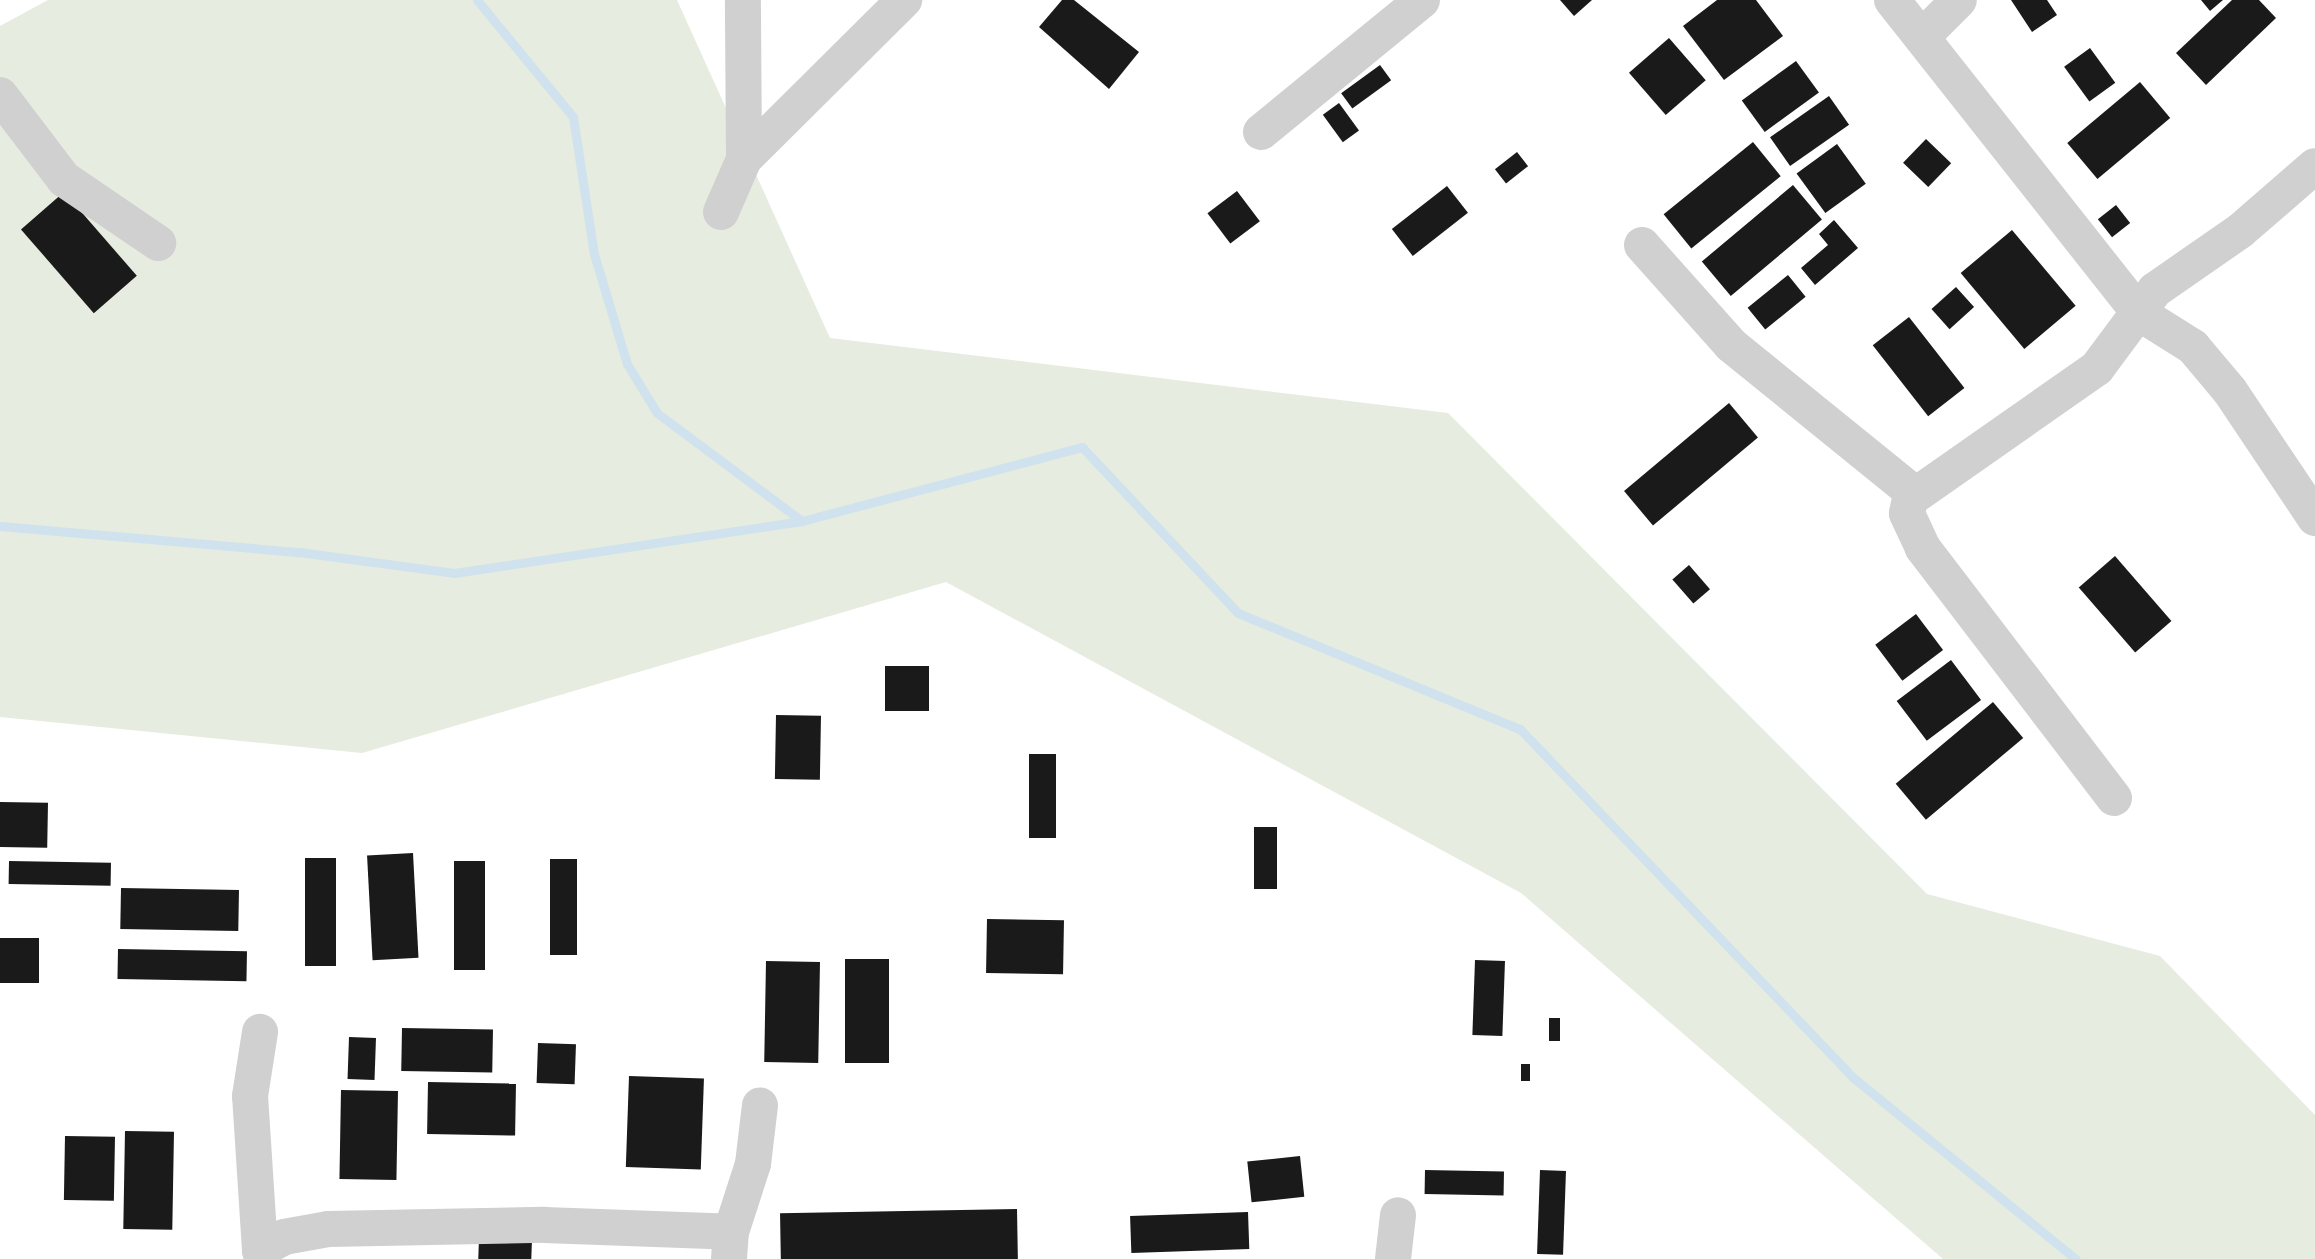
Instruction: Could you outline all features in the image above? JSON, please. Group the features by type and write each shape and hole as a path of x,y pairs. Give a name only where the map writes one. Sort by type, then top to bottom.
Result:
{"street":[{"path":"743,0 744,159"},
{"path":"721,212 744,159 904,0"},
{"path":"1261,132 1422,0"},
{"path":"1892,0 2139,313 2193,347 2230,391 2315,518"},
{"path":"1922,37 1959,0"},
{"path":"0,95 64,179 158,243"},
{"path":"2114,798 1923,548 1907,513 1914,493 2076,385 2117,345 2155,290 2240,231 2315,166"},
{"path":"1642,245 1731,345 1914,493"},
{"path":"260,1032 250,1096 261,1254"},
{"path":"261,1254 284,1237 328,1229 544,1225 730,1245 753,1164 760,1105"},
{"path":"1393,1259 1398,1215"}],"shaded area":[{"path":"48,0 677,0 830,338 1448,413 1927,894 2160,956 2315,1115 2315,1259 1943,1259 1521,893 946,582 362,753 0,717 0,26"}],"building":[{"path":"1062,0 1074,0 1139,52 1109,89 1039,27"},
{"path":"1560,0 1592,0 1574,16"},
{"path":"1717,0 1756,0 1783,36 1724,80 1683,26"},
{"path":"2011,0 2047,0 2057,15 2032,32"},
{"path":"2201,0 2223,0 2210,11"},
{"path":"2232,0 2259,0 2276,18 2206,85 2176,53"},
{"path":"1669,38 1706,80 1666,115 1629,73"},
{"path":"2090,48 2115,83 2089,102 2064,67"},
{"path":"1796,61 1819,93 1765,132 1742,100"},
{"path":"1380,65 1391,80 1352,109 1341,93"},
{"path":"2140,82 2170,118 2097,179 2067,143"},
{"path":"1829,96 1849,125 1790,166 1770,137"},
{"path":"1339,103 1359,131 1343,142 1323,115"},
{"path":"1926,139 1951,163 1928,187 1903,163"},
{"path":"1753,142 1781,176 1691,249 1664,214"},
{"path":"1837,144 1866,184 1825,213 1797,173"},
{"path":"1517,152 1528,166 1506,183 1495,169"},
{"path":"1793,185 1822,219 1731,296 1702,261"},
{"path":"1447,186 1468,213 1413,256 1392,229"},
{"path":"1237,191 1260,221 1230,244 1207,213"},
{"path":"64,192 137,276 94,313 21,229"},
{"path":"2116,205 2130,223 2112,237 2098,219"},
{"path":"1834,220 1858,248 1815,285 1801,268 1828,245 1819,234"},
{"path":"2012,230 2076,306 2024,349 1961,273"},
{"path":"1788,275 1806,297 1765,329 1748,308"},
{"path":"1956,287 1974,307 1950,329 1931,309"},
{"path":"1909,317 1964,388 1928,416 1873,345"},
{"path":"1729,403 1758,437 1653,526 1624,491"},
{"path":"2115,556 2171,621 2135,652 2079,587"},
{"path":"1689,565 1710,589 1693,604 1672,579"},
{"path":"1916,614 1943,650 1902,681 1875,645"},
{"path":"1951,660 1981,700 1927,741 1897,701"},
{"path":"885,666 929,666 929,711 885,711"},
{"path":"1993,702 2023,738 1926,820 1896,784"},
{"path":"776,715 821,716 820,780 775,779"},
{"path":"1029,754 1056,754 1056,838 1029,838"},
{"path":"0,802 48,803 47,848 0,847"},
{"path":"1254,827 1277,827 1277,889 1254,889"},
{"path":"413,853 418,958 373,960 367,855"},
{"path":"305,858 336,858 336,966 305,966"},
{"path":"550,859 577,859 577,955 550,955"},
{"path":"9,861 111,863 111,886 9,884"},
{"path":"454,861 485,861 485,970 454,970"},
{"path":"121,888 239,890 238,931 120,929"},
{"path":"987,919 1064,920 1063,974 986,973"},
{"path":"0,938 39,938 39,983 0,983"},
{"path":"118,949 247,951 246,981 117,979"},
{"path":"845,959 889,959 889,1063 845,1063"},
{"path":"1475,960 1505,961 1502,1036 1472,1035"},
{"path":"766,961 820,962 818,1063 764,1062"},
{"path":"1549,1018 1560,1018 1560,1041 1549,1041"},
{"path":"402,1028 493,1030 492,1073 401,1071"},
{"path":"349,1037 376,1038 375,1080 348,1079"},
{"path":"538,1043 576,1044 575,1084 537,1083"},
{"path":"1521,1064 1530,1064 1530,1081 1521,1081"},
{"path":"629,1076 704,1079 701,1170 626,1167"},
{"path":"428,1082 516,1084 515,1136 427,1134"},
{"path":"341,1090 398,1091 396,1180 339,1179"},
{"path":"125,1131 174,1132 172,1230 123,1229"},
{"path":"65,1136 115,1137 114,1201 64,1200"},
{"path":"1300,1156 1304,1197 1252,1202 1247,1162"},
{"path":"1425,1170 1504,1171 1504,1195 1425,1194"},
{"path":"1540,1170 1566,1171 1563,1255 1537,1254"},
{"path":"1017,1209 1018,1259 781,1259 780,1213"},
{"path":"1248,1212 1249,1249 1131,1253 1130,1216"},
{"path":"479,1238 532,1240 531,1259 478,1259"}],"waterway":[{"path":"477,0 573,117 594,254 627,364 657,413 802,521"},
{"path":"0,526 299,552 454,573 802,521 1082,447 1238,613 1520,729 1855,1079 2076,1259"}]}
